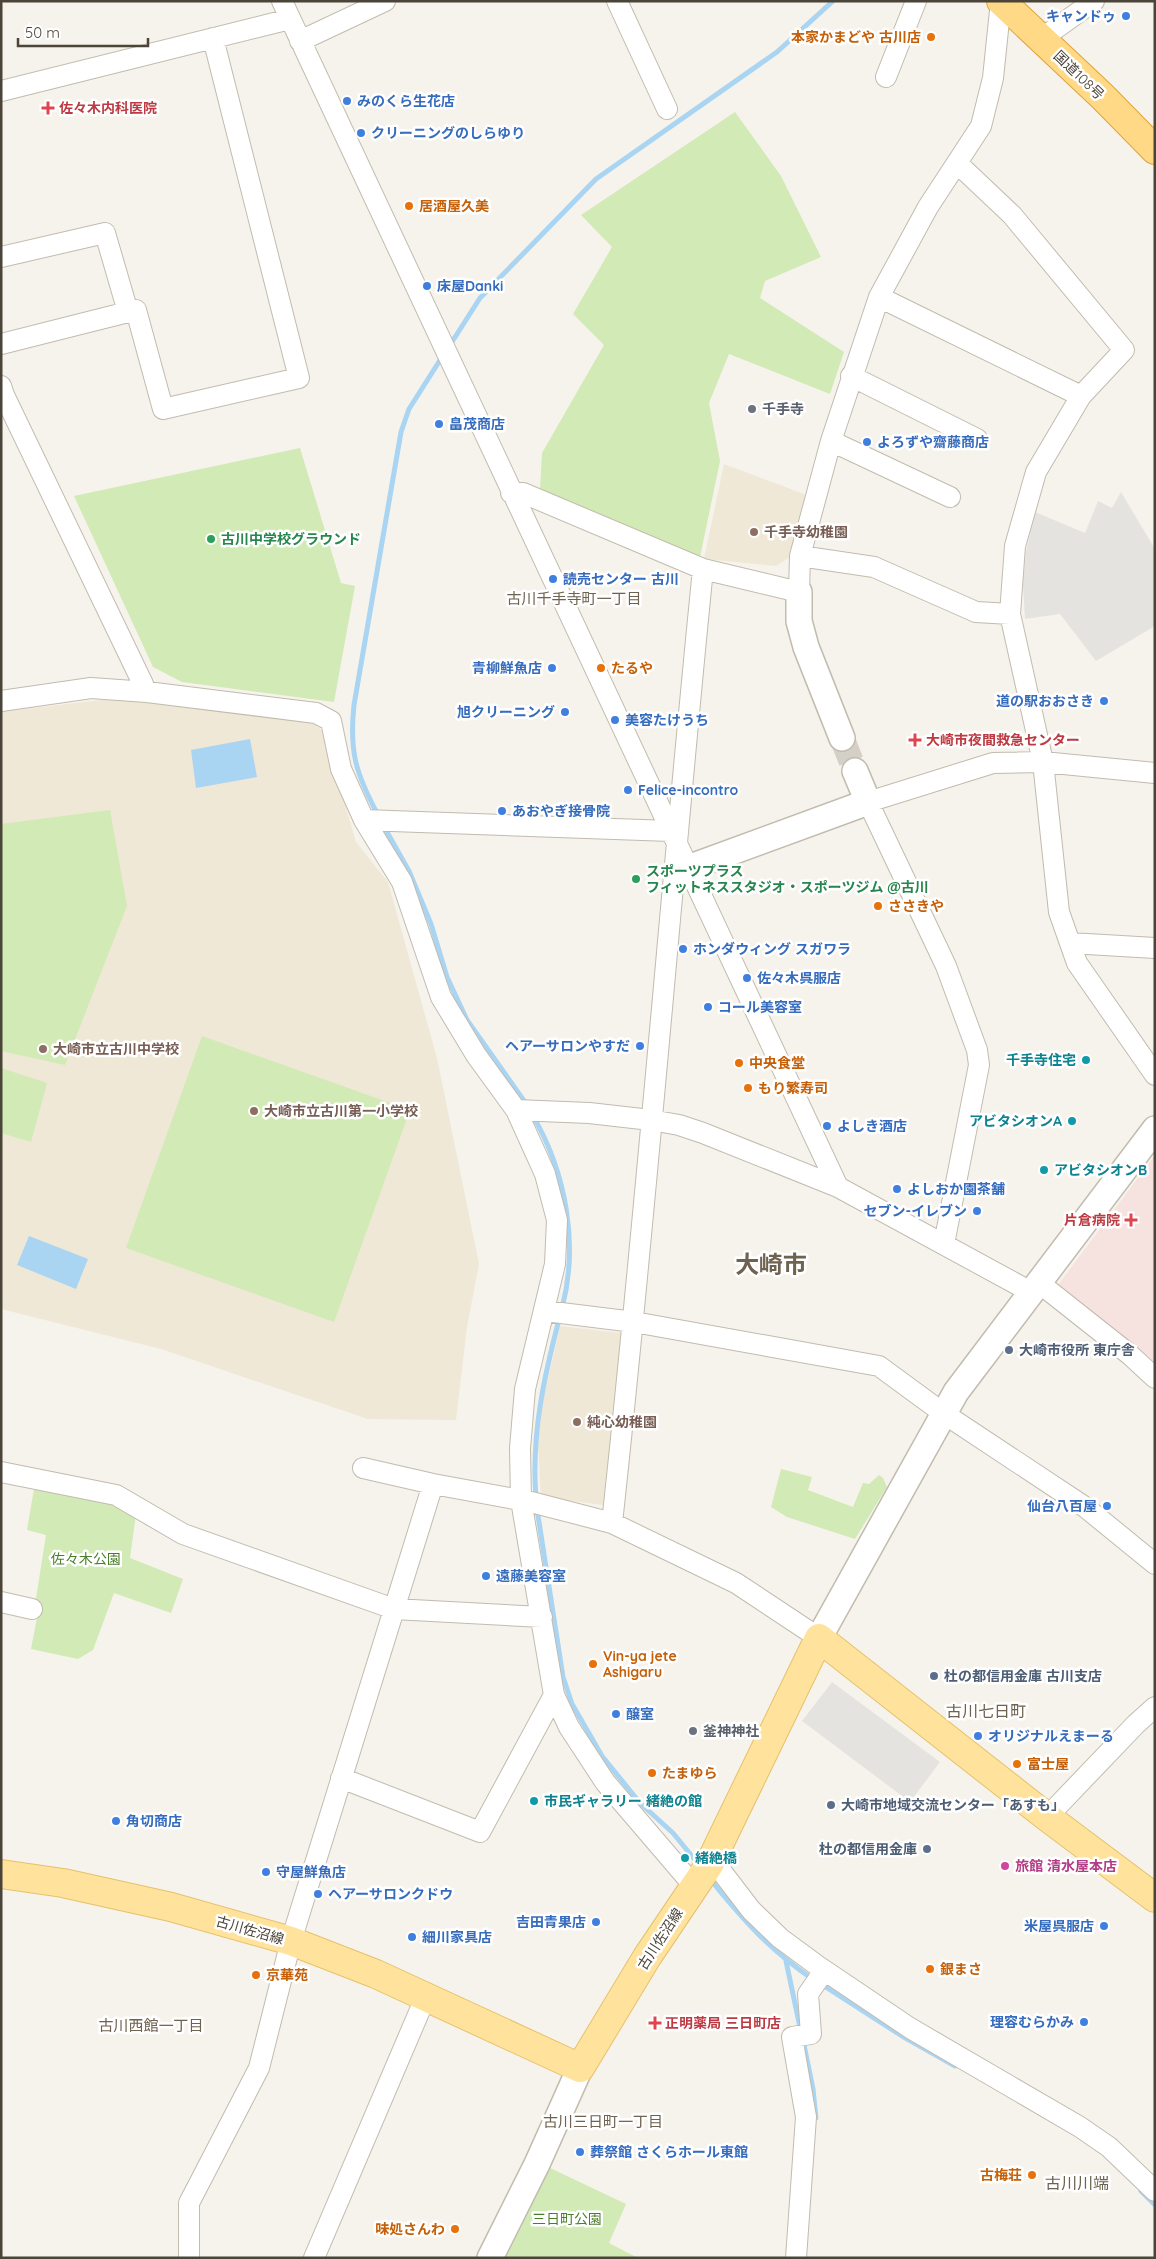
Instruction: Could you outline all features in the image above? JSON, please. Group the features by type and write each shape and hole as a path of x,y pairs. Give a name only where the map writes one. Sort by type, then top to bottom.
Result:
{"highway":[{"name":"国道108号","path":"1001,1 1103,97 1155,150"}],"main road":[{"path":"819,1638 1047,1817 1155,1898"},
{"name":"古川佐沼線","path":"1,1874 63,1882 171,1907 291,1941 426,1996 580,2068 648,1957 704,1872 819,1638"}],"street":[{"path":"300,41 385,1"},
{"path":"618,1 667,109"},
{"path":"886,77 916,1"},
{"path":"842,738 806,647 799,621 800,556 831,441 851,376 879,297 928,207 958,164 981,126 993,78 1001,1"},
{"path":"1041,39 1094,1"},
{"path":"1,91 214,38 286,10 838,1187"},
{"path":"1,344 136,310 164,409 299,378 214,38"},
{"path":"958,164 1012,215 1124,350 1081,396 1036,472 1014,546 1010,614 1043,762 1059,912 1077,963 1155,1075"},
{"path":"1,257 105,232 128,312"},
{"path":"879,297 1081,396"},
{"path":"851,376 977,439"},
{"path":"1,386 143,684"},
{"path":"831,441 950,497"},
{"path":"511,493 523,492 703,568 799,592"},
{"path":"800,556 874,567 976,612 1010,614"},
{"path":"612,1523 634,1322 674,836 703,568"},
{"path":"1,701 90,688 147,692 316,713 331,721 341,770 377,820 402,882 440,996 476,1055 526,1110 557,1220 555,1264 556,1312 525,1389 520,1448 532,1502 542,1617 554,1695 569,1727 605,1782 704,1872 751,1910 819,1979 910,2028 1088,2132 1109,2147 1155,2191"},
{"path":"688,868 868,802 994,764 1043,762 1155,773"},
{"path":"855,770 868,802 946,966 977,1050 979,1066 944,1244"},
{"path":"377,820 674,836"},
{"path":"1070,943 1155,948"},
{"path":"526,1110 589,1113 678,1125 703,1133 838,1187 944,1244 1034,1287 1129,1354 1155,1378"},
{"path":"363,1468 433,1484 532,1502 612,1523 736,1583 819,1638 943,1412 956,1392 1155,1129"},
{"path":"556,1312 634,1322 878,1366 1085,1507 1155,1564"},
{"path":"1,1472 116,1495 183,1534 394,1609 542,1617"},
{"path":"189,2258 189,2203 259,2068 291,1941 433,1484"},
{"path":"1,1602 32,1609"},
{"path":"342,1778 480,1832 554,1695"},
{"path":"1047,1817 1155,1706"},
{"path":"796,2258 806,2117 792,2037 811,2034 808,1994 819,1979"},
{"path":"314,2258 323,2241 426,1996"},
{"path":"490,2258 537,2164 580,2068"}],"shaded area":[{"name":"千手寺幼稚園","path":"724,464 804,494 808,508 790,557 776,566 704,559"},
{"path":"1121,492 1155,549 1155,626 1096,661 1060,614 1025,619 1023,584 1026,552 1035,512 1085,533 1098,501 1112,508"},
{"name":"大崎市立古川第一小学校","path":"125,697 312,723 324,732 356,842 388,882 437,1058 479,1264 467,1327 456,1420 368,1419 161,1349 1,1309 1,712"},
{"name":"片倉病院","path":"1155,1155 1155,1368 1058,1285"},
{"name":"純心幼稚園","path":"560,1326 622,1333 603,1505 541,1497 538,1444 543,1400"},
{"path":"832,1682 940,1762 910,1802 802,1721"}],"green space":[{"path":"735,112 781,176 821,257 765,281 760,298 844,352 830,394 729,354 709,403 720,461 699,562 540,489 542,453 604,345 573,314 612,247 581,215"},
{"name":"古川中学校グラウンド","path":"300,448 341,583 355,586 334,702 182,682 153,667 74,496"},
{"path":"110,810 127,906 65,1065 1,1051 1,824"},
{"path":"202,1036 410,1110 334,1322 126,1248"},
{"path":"1,1068 47,1083 31,1142 1,1133"},
{"path":"781,1469 812,1477 808,1490 853,1507 863,1483 869,1484 879,1475 883,1478 887,1487 855,1539 787,1517 771,1507"},
{"name":"佐々木公園","path":"35,1483 114,1500 136,1514 130,1558 183,1579 171,1613 114,1593 93,1650 78,1659 31,1649 38,1612 34,1611 46,1535 27,1530"},
{"name":"三日町公園","path":"548,2167 626,2204 609,2243 638,2258 504,2258"}],"water":[{"path":"250,739 257,777 196,788 191,750"},
{"path":"29,1236 88,1259 76,1289 17,1265"}],"waterway":[{"path":"450,345 480,298 596,179 777,52 833,1"},
{"path":"378,815 359,775 356,762 353,736 354,705 401,432 409,409 442,357"},
{"path":"383,825 409,871 431,924 447,977 467,1020 527,1105"},
{"path":"533,1116 554,1161 566,1209 569,1259 567,1284 562,1308"},
{"path":"536,1498 535,1451 540,1406 560,1316"},
{"path":"537,1509 563,1677 572,1704 602,1756 640,1803 673,1833 700,1866"},
{"path":"710,1879 770,1946 814,1980"},
{"path":"786,1961 801,2032"},
{"path":"821,1984 902,2036 955,2066"},
{"path":"803,2040 813,2089 816,2118"},
{"path":"1141,2191 1155,2205"}],"tunnel":[{"path":"842,738 855,771"}],"place":[{"name":"キャンドゥ","path":"1126,16"},
{"name":"本家かまどや 古川店","path":"931,37"},
{"name":"みのくら生花店","path":"347,101"},
{"name":"佐々木内科医院","path":"48,108"},
{"name":"クリーニングのしらゆり","path":"361,133"},
{"name":"居酒屋久美","path":"409,206"},
{"name":"床屋Danki","path":"427,286"},
{"name":"千手寺","path":"752,409"},
{"name":"畠茂商店","path":"439,424"},
{"name":"よろずや齋藤商店","path":"867,442"},
{"name":"千手寺幼稚園","path":"754,532"},
{"name":"古川中学校グラウンド","path":"211,539"},
{"name":"読売センター 古川","path":"553,579"},
{"name":"青柳鮮魚店","path":"552,668"},
{"name":"たるや","path":"601,668"},
{"name":"道の駅おおさき","path":"1104,701"},
{"name":"旭クリーニング","path":"565,712"},
{"name":"美容たけうち","path":"615,720"},
{"name":"大崎市夜間救急センター","path":"915,740"},
{"name":"Felice-incontro","path":"628,790"},
{"name":"あおやぎ接骨院","path":"502,811"},
{"name":"スポーツプラス フィットネススタジオ・スポーツジム @古川","path":"636,879"},
{"name":"ささきや","path":"878,906"},
{"name":"ホンダウィング スガワラ","path":"683,949"},
{"name":"佐々木呉服店","path":"747,978"},
{"name":"コール美容室","path":"708,1007"},
{"name":"ヘアーサロンやすだ","path":"640,1046"},
{"name":"大崎市立古川中学校","path":"43,1049"},
{"name":"千手寺住宅","path":"1086,1060"},
{"name":"中央食堂","path":"739,1063"},
{"name":"もり繁寿司","path":"748,1088"},
{"name":"大崎市立古川第一小学校","path":"254,1111"},
{"name":"アビタシオンA","path":"1072,1121"},
{"name":"よしき酒店","path":"827,1126"},
{"name":"アビタシオンB","path":"1044,1170"},
{"name":"よしおか園茶舗","path":"897,1189"},
{"name":"セブン-イレブン","path":"977,1211"},
{"name":"片倉病院","path":"1131,1220"},
{"name":"大崎市役所 東庁舎","path":"1009,1350"},
{"name":"純心幼稚園","path":"577,1422"},
{"name":"仙台八百屋","path":"1107,1506"},
{"name":"遠藤美容室","path":"486,1576"},
{"name":"Vin-ya jete Ashigaru","path":"593,1664"},
{"name":"杜の都信用金庫 古川支店","path":"934,1676"},
{"name":"醸室","path":"616,1714"},
{"name":"釜神神社","path":"693,1731"},
{"name":"オリジナルえまーる","path":"978,1736"},
{"name":"富士屋","path":"1017,1764"},
{"name":"たまゆら","path":"652,1773"},
{"name":"市民ギャラリー 緒絶の館","path":"534,1801"},
{"name":"大崎市地域交流センター「あすも」","path":"831,1805"},
{"name":"角切商店","path":"116,1821"},
{"name":"杜の都信用金庫","path":"927,1849"},
{"name":"緒絶橋","path":"685,1858"},
{"name":"旅館 清水屋本店","path":"1005,1866"},
{"name":"守屋鮮魚店","path":"266,1872"},
{"name":"ヘアーサロンクドウ","path":"318,1894"},
{"name":"吉田青果店","path":"596,1922"},
{"name":"米屋呉服店","path":"1104,1926"},
{"name":"細川家具店","path":"412,1937"},
{"name":"銀まさ","path":"930,1969"},
{"name":"京華苑","path":"256,1975"},
{"name":"理容むらかみ","path":"1084,2022"},
{"name":"正明薬局 三日町店","path":"655,2023"},
{"name":"葬祭館 さくらホール東館","path":"580,2152"},
{"name":"古梅荘","path":"1032,2175"},
{"name":"味処さんわ","path":"455,2229"}],"district":[{"name":"古川千手寺町一丁目","path":"574,598"},
{"name":"大崎市","path":"771,1264"},
{"name":"古川七日町","path":"986,1711"},
{"name":"古川西館一丁目","path":"151,2025"},
{"name":"古川三日町一丁目","path":"603,2121"},
{"name":"古川川端","path":"1077,2183"}]}
